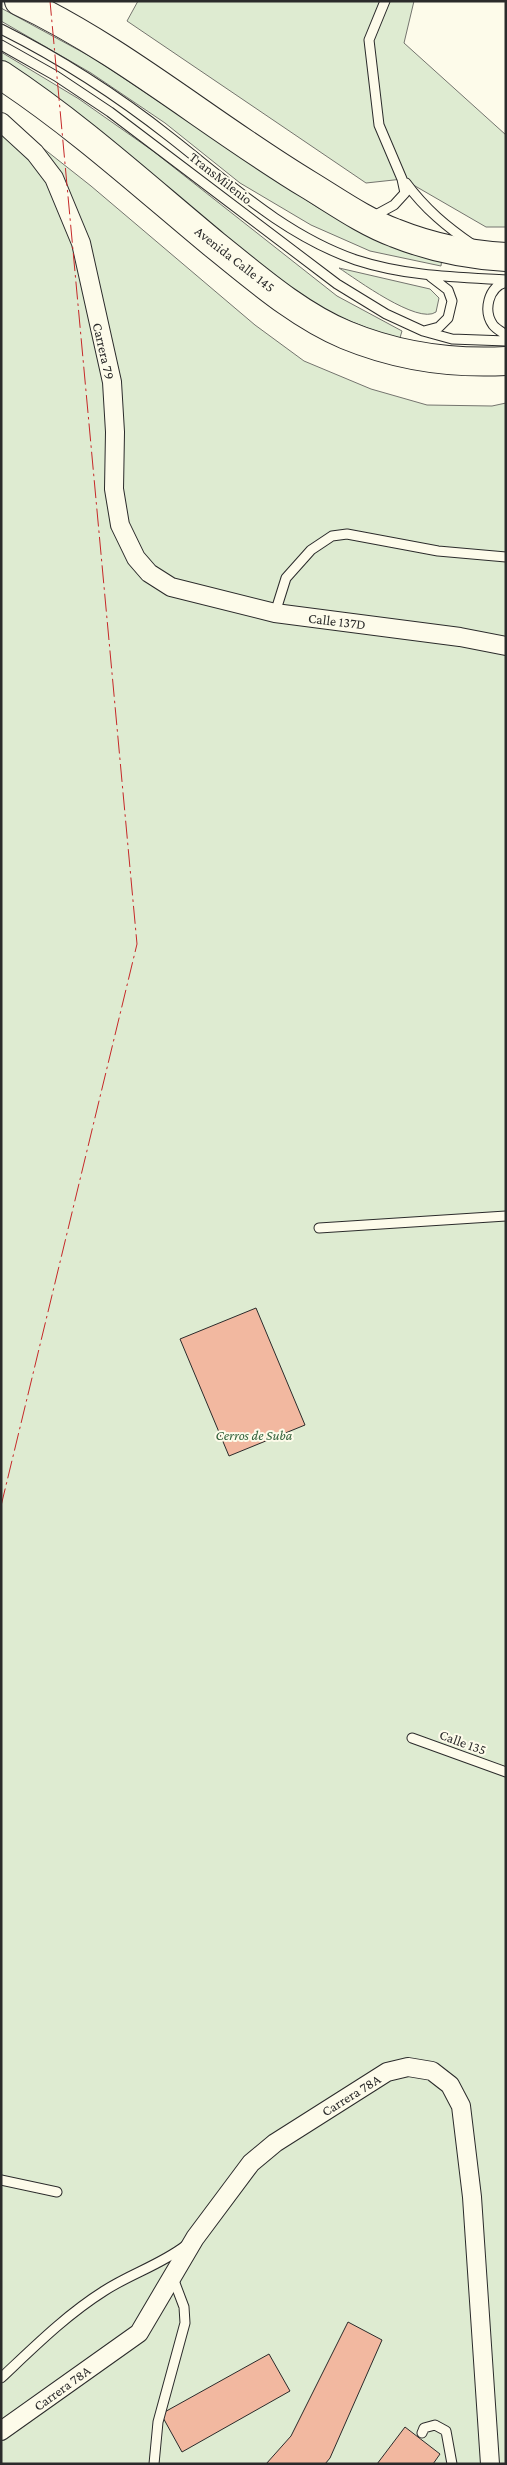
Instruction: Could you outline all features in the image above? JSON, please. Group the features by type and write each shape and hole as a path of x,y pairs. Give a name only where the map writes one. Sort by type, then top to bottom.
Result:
{"main road":[{"path":"19,1 54,18 124,60 280,168 367,220 396,234 419,241 498,257"},
{"name":"Avenida Calle 145","path":"1,75 48,106 245,269 317,320 346,334 410,354 464,361 506,361"}],"street":[{"name":"Carrera 79","path":"1,122 35,153 54,178 81,243 112,382 115,432 114,488 120,525 136,558 150,573 171,587"},
{"name":"Calle 137D","path":"171,587 274,613 460,637 506,646"},
{"name":"Carrera 78A","path":"1,2431 139,2333 195,2238 257,2158 276,2143 387,2072 408,2067 432,2071 450,2085 461,2106 472,2197 490,2464"}],"lane":[{"path":"367,220 385,212 406,193 379,125 369,40 385,1"},
{"name":"TransMilenio","path":"1,29 98,85 169,136 265,212 314,242 354,259 387,269 428,276 506,281"},
{"name":"TransMilenio","path":"1,45 40,66 110,112 336,284 386,314 424,331 452,338 506,341"},
{"path":"402,179 425,208 442,224 498,257"},
{"name":"TransMilenio","path":"424,331 439,327 448,318 452,300 448,290 428,276"},
{"name":"TransMilenio","path":"506,281 496,286 489,298 488,313 494,325 506,335"},
{"path":"274,613 286,578 311,550 332,536 347,534 438,551 506,557"},
{"path":"319,1228 506,1216"},
{"name":"Calle 135","path":"412,1738 506,1772"},
{"path":"1,2180 57,2192"},
{"path":"1,2378 74,2310 106,2289 169,2258 195,2238"},
{"path":"154,2464 158,2422 185,2322 184,2307 173,2278"},
{"path":"422,2433 424,2428 435,2426 446,2431 452,2464"}],"green space":[{"path":"138,1 414,1 404,43 506,135 506,227 486,227 403,179 366,183 127,21"},
{"path":"1,8 95,59 317,207 374,239 442,257 441,266 370,251 311,225 240,183 165,123 91,73 1,21"},
{"path":"1,52 79,99 153,151 337,296 402,331 399,341 340,317 286,288 1,62"},
{"name":"Cerros de Suba","path":"1,115 91,186 255,325 304,361 371,389 427,405 492,406 506,403 506,2464 1,2464"},
{"path":"339,268 430,289 439,298 436,312 427,314 402,307"}],"building":[{"path":"256,1308 305,1425 229,1456 180,1339"},
{"path":"348,2322 382,2340 330,2458 325,2464 266,2464 291,2436"},
{"path":"269,2354 290,2391 182,2452 161,2414"},
{"path":"405,2427 440,2454 433,2464 377,2464"}],"power":[{"path":"1,1506 137,944 50,1"}]}
